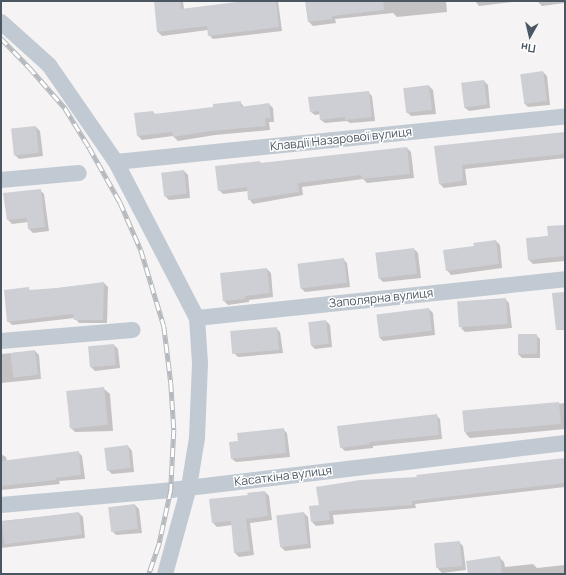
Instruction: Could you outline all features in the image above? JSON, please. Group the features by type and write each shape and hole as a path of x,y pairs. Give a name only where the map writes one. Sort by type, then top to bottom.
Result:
{"street":[{"path":"1,22 49,65 116,162 197,318 200,363 197,438 189,487 165,574"},
{"name":"Клавдії Назарової вулиця","path":"116,162 565,116"},
{"path":"1,180 79,173"},
{"name":"Заполярна вулиця","path":"197,318 565,278"},
{"path":"1,340 133,330"},
{"name":"Касаткіна вулиця","path":"1,506 189,487 565,442"}],"building":[{"path":"154,1 180,1 181,9 245,1 276,1 279,27 208,36 207,26 157,32"},
{"path":"305,1 383,1 384,10 332,16 332,19 308,22"},
{"path":"543,71 547,101 524,104 520,74"},
{"path":"484,80 487,105 464,108 461,83"},
{"path":"429,85 432,110 406,113 403,88"},
{"path":"369,91 372,117 345,120 345,117 320,120 319,111 310,112 308,97"},
{"path":"241,101 241,107 269,103 271,118 265,118 266,126 210,131 173,137 172,132 137,136 134,113 153,111 154,114 213,107 213,104"},
{"path":"36,126 39,153 14,155 11,129"},
{"path":"565,132 565,154 462,165 463,181 439,184 434,146"},
{"path":"407,147 410,174 362,179 361,175 298,183 299,192 248,200 247,187 218,191 215,166 260,161 260,163"},
{"path":"184,170 187,194 164,197 161,173"},
{"path":"41,189 45,227 28,229 27,218 7,220 3,193"},
{"path":"565,225 565,256 528,260 526,238 548,236 547,226"},
{"path":"496,240 499,264 446,271 443,250 474,246 473,243"},
{"path":"414,248 417,274 378,279 375,253"},
{"path":"344,258 347,283 300,289 297,264"},
{"path":"267,268 270,293 245,296 245,299 223,301 220,273"},
{"path":"104,282 103,320 74,320 73,314 7,322 4,290 29,287 29,290 57,288"},
{"path":"565,292 565,330 556,330 552,293"},
{"path":"506,298 508,324 459,327 457,301"},
{"path":"429,308 432,331 379,337 376,314"},
{"path":"326,320 329,344 311,346 308,322"},
{"path":"277,327 279,350 232,354 230,331"},
{"path":"518,334 537,334 537,354 518,354"},
{"path":"114,344 116,365 90,367 88,346"},
{"path":"35,350 38,375 13,378 10,353"},
{"path":"104,387 108,425 70,429 66,391"},
{"path":"559,402 561,424 464,432 462,410"},
{"path":"437,414 439,435 370,442 370,444 340,448 337,426"},
{"path":"284,428 286,453 231,459 229,442 238,441 237,433"},
{"path":"128,445 131,468 107,471 104,448"},
{"path":"79,451 81,475 56,478 56,480 1,486 1,461"},
{"path":"565,458 565,483 412,501 412,505 329,511 330,520 311,522 309,506 319,505 316,487 360,480 417,477 416,475"},
{"path":"265,491 268,516 246,519 250,551 234,553 231,521 212,523 209,499 248,495 247,493"},
{"path":"135,504 138,529 111,532 108,507"},
{"path":"79,512 82,535 4,544 2,522"},
{"path":"304,512 308,544 280,547 276,515"},
{"path":"460,541 462,566 436,568 434,543"},
{"path":"500,556 502,574 468,574 466,561"}],"railway":[{"path":"1,38 65,108 89,147 120,202 141,250 164,326 171,383 174,430 171,490 159,545 149,574"}]}
